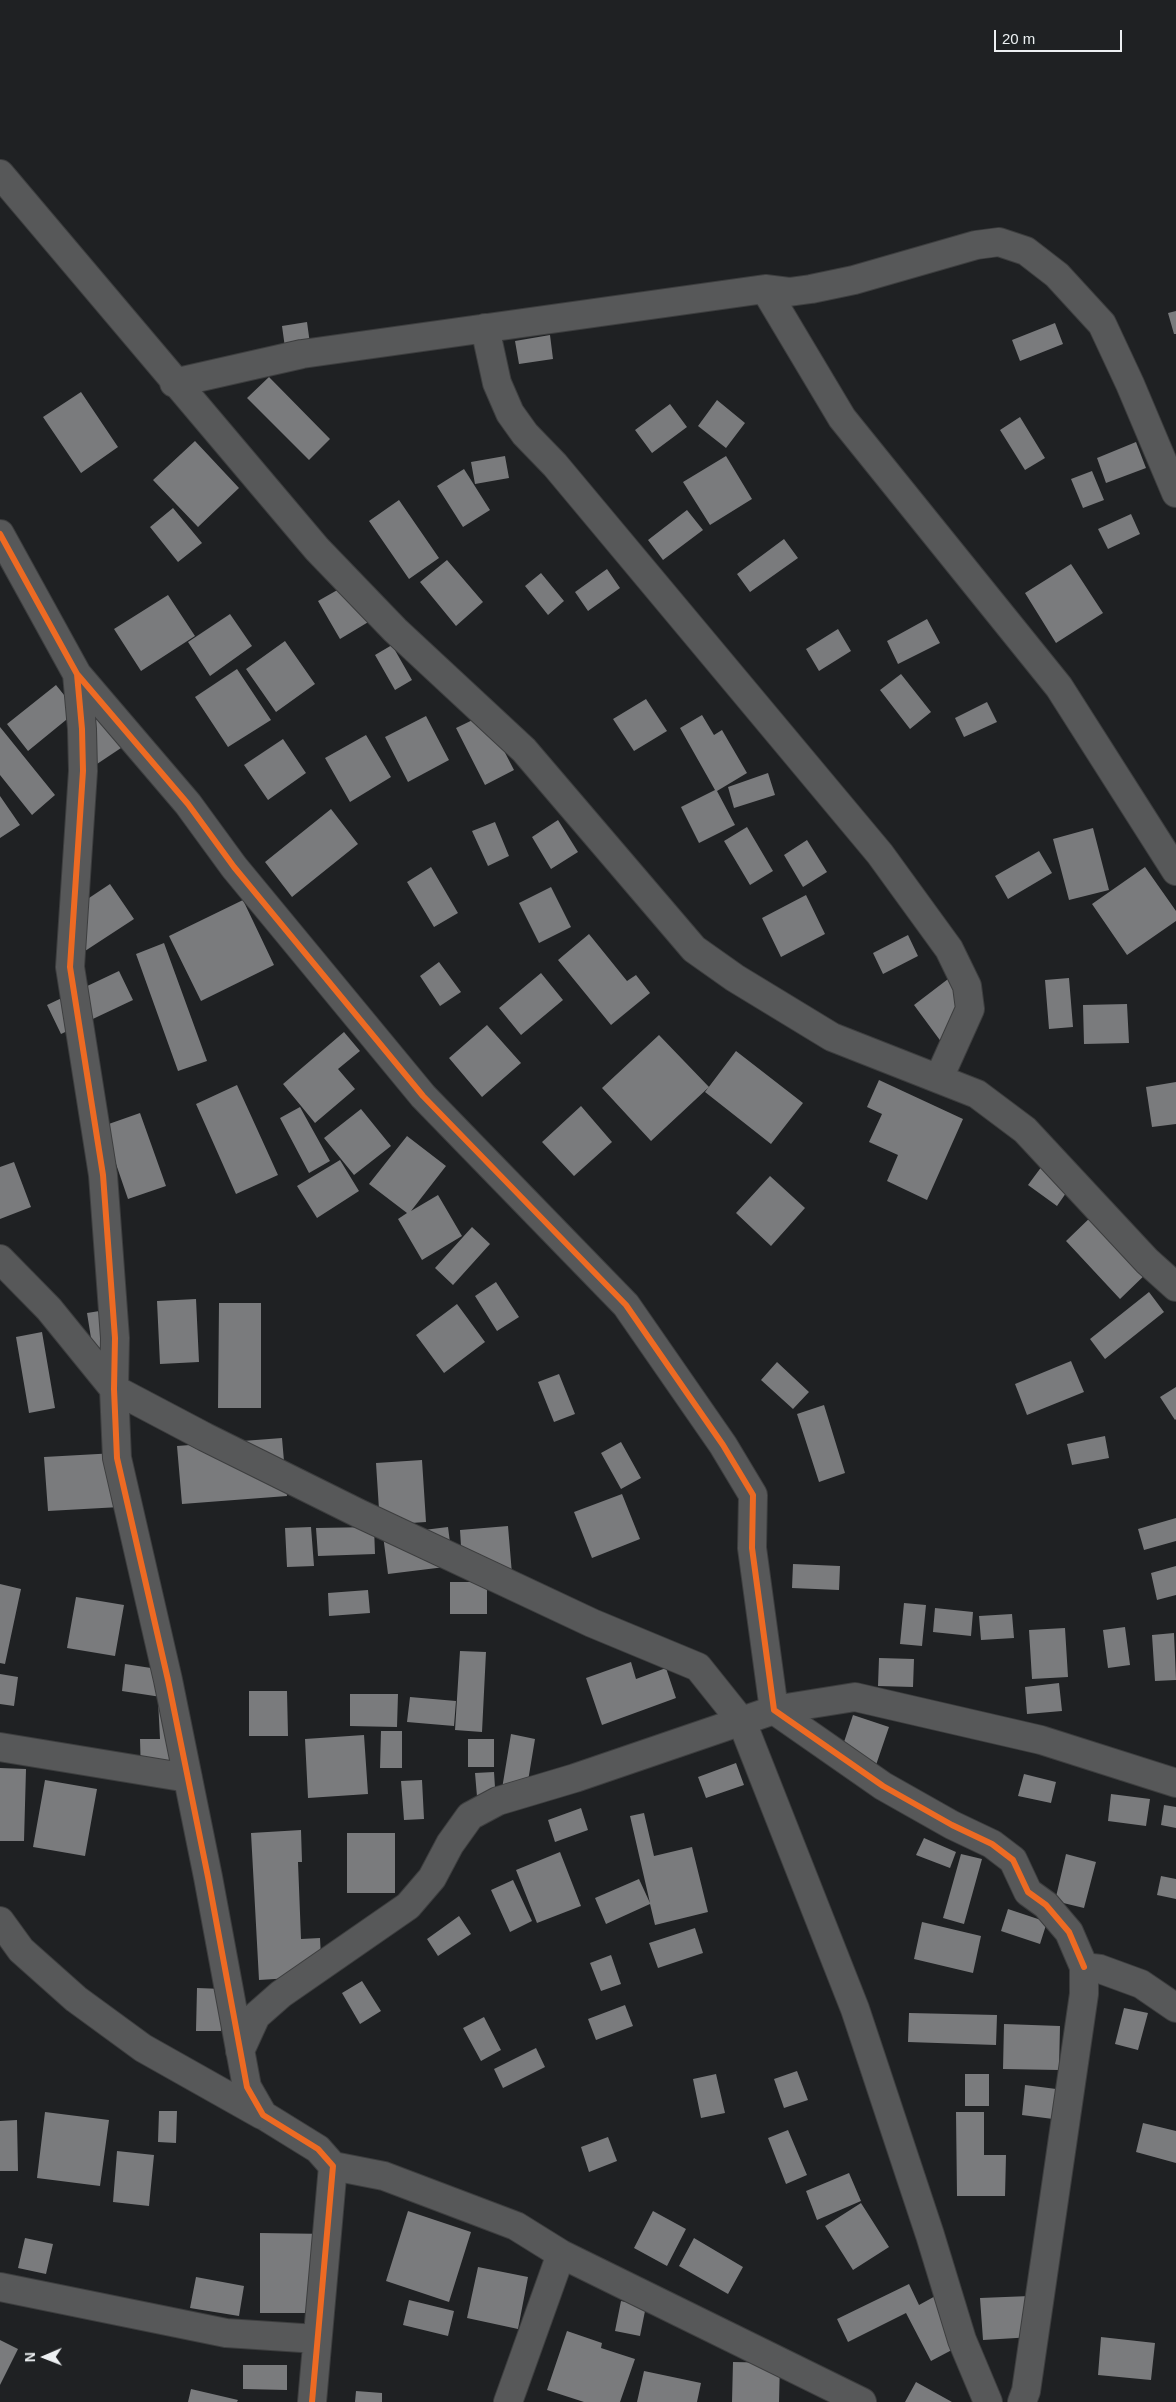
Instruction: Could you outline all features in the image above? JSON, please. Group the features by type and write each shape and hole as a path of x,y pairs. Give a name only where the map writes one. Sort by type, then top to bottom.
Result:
{"street":[{"path":"0,174 174,383 317,549 395,630 524,750 694,949 735,978 832,1037 977,1094 1025,1130 1147,1261 1176,1286"},
{"path":"174,383 302,354 726,292 765,289 789,292 811,289 854,280 976,245 999,242 1026,251 1057,275 1102,324 1130,384 1176,493"},
{"path":"765,289 842,418 1059,687 1176,871"},
{"path":"484,328 497,384 510,413 524,434 555,465 754,706 880,854 949,948 967,986 970,1009 939,1078"},
{"path":"0,534 77,674 188,804 234,867 423,1096 626,1305 723,1445 753,1495 752,1548 774,1710 883,1786 952,1825 992,1844 1013,1860 1028,1892 1046,1905 1069,1932 1084,1967 1082,2004 1026,2391 1022,2402"},
{"path":"77,674 82,729 83,771 70,967 103,1175 116,1338 114,1389 117,1458 188,1778 247,2087 263,2116"},
{"path":"0,1259 49,1309 114,1389 205,1437 358,1513 592,1624 698,1667 742,1722 855,2009 962,2340 988,2402"},
{"path":"240,2051 256,2016 275,2000 408,1906 432,1878 450,1844 470,1816 498,1801 575,1778 774,1710 855,1697 1040,1740 1176,1783"},
{"path":"0,1747 188,1778"},
{"path":"0,1921 21,1950 76,1999 143,2048 305,2140 318,2149 333,2166 384,2176 516,2226 561,2254 862,2402"},
{"path":"1084,1967 1100,1969 1142,1984 1176,2008"},
{"path":"312,2402 333,2166"},
{"path":"508,2402 561,2254"},
{"path":"0,2287 226,2333 317,2339"}],"building":[{"path":"1176,311 1176,334 1174,334 1168,313"},
{"path":"307,322 311,351 286,355 282,326"},
{"path":"1055,323 1063,344 1020,361 1012,340"},
{"path":"550,335 553,359 519,364 515,341"},
{"path":"269,377 330,439 309,460 247,398"},
{"path":"81,392 118,447 81,473 43,417"},
{"path":"717,400 745,423 726,448 698,426"},
{"path":"670,404 687,427 652,453 635,430"},
{"path":"1020,417 1045,458 1025,470 1000,430"},
{"path":"195,441 239,488 198,527 153,480"},
{"path":"1136,442 1146,468 1106,483 1097,458"},
{"path":"505,456 509,478 475,484 471,462"},
{"path":"726,456 752,499 710,525 683,482"},
{"path":"464,469 490,510 463,527 437,486"},
{"path":"1092,471 1104,500 1083,508 1071,479"},
{"path":"399,500 439,558 409,579 369,521"},
{"path":"173,508 202,543 178,562 150,527"},
{"path":"687,510 703,530 663,560 648,540"},
{"path":"1131,514 1140,534 1108,549 1098,529"},
{"path":"784,539 798,558 750,592 737,574"},
{"path":"447,560 483,602 456,626 420,582"},
{"path":"1071,564 1103,613 1056,643 1025,593"},
{"path":"607,569 620,588 588,611 575,592"},
{"path":"541,573 564,601 548,615 525,586"},
{"path":"348,584 370,621 340,639 318,601"},
{"path":"168,595 195,636 141,671 114,629"},
{"path":"230,614 252,646 210,676 188,642"},
{"path":"927,619 940,643 898,664 887,641"},
{"path":"838,629 851,651 819,671 806,649"},
{"path":"285,641 315,684 276,712 246,669"},
{"path":"392,645 412,680 395,690 375,655"},
{"path":"237,669 271,720 228,747 195,697"},
{"path":"901,674 931,712 910,729 880,690"},
{"path":"56,685 77,711 28,751 7,724"},
{"path":"646,699 667,731 634,751 613,719"},
{"path":"987,702 997,722 964,737 955,718"},
{"path":"102,708 127,744 94,766 70,731"},
{"path":"485,714 514,770 485,785 456,728"},
{"path":"702,715 714,735 722,730 747,773 717,791 735,825 699,843 681,807 715,790 680,728"},
{"path":"426,716 449,760 408,782 385,737"},
{"path":"0,727 55,795 32,815 0,775"},
{"path":"366,735 391,777 350,802 325,758"},
{"path":"283,739 306,773 268,800 244,765"},
{"path":"768,773 775,795 734,808 728,787"},
{"path":"0,796 20,825 0,838"},
{"path":"331,809 358,844 292,897 265,862"},
{"path":"558,820 578,852 551,869 532,837"},
{"path":"495,822 509,856 488,866 472,831"},
{"path":"747,827 773,871 750,885 724,841"},
{"path":"1093,828 1109,890 1069,900 1053,839"},
{"path":"807,840 827,872 803,887 784,855"},
{"path":"1039,851 1052,873 1008,899 995,876"},
{"path":"431,867 458,913 434,927 407,882"},
{"path":"1145,867 1176,911 1176,921 1127,955 1092,904"},
{"path":"110,884 134,919 85,951 62,916"},
{"path":"551,887 571,927 539,943 519,903"},
{"path":"806,895 825,934 781,957 762,918"},
{"path":"243,900 274,965 201,1001 169,936"},
{"path":"589,934 627,981 636,975 650,993 611,1025 558,960"},
{"path":"908,935 918,956 883,974 873,953"},
{"path":"164,943 207,1061 178,1071 136,954"},
{"path":"439,962 461,992 440,1006 420,976"},
{"path":"119,971 133,1000 61,1034 47,1005"},
{"path":"541,973 563,1000 521,1035 499,1008"},
{"path":"952,976 981,1015 942,1043 914,1005"},
{"path":"1069,978 1073,1027 1049,1029 1045,980"},
{"path":"1127,1004 1129,1043 1084,1044 1083,1005"},
{"path":"487,1025 521,1063 482,1097 449,1058"},
{"path":"344,1032 360,1051 338,1069 355,1089 315,1123 283,1084"},
{"path":"659,1035 709,1087 651,1141 602,1088"},
{"path":"736,1051 803,1103 771,1144 705,1092"},
{"path":"879,1080 963,1119 927,1200 887,1181 898,1155 869,1142 882,1114 867,1107"},
{"path":"1176,1082 1176,1124 1152,1127 1146,1087"},
{"path":"237,1085 278,1175 236,1194 196,1104"},
{"path":"581,1106 612,1142 574,1176 542,1142"},
{"path":"300,1107 330,1161 309,1173 280,1118"},
{"path":"361,1109 391,1146 354,1175 324,1138"},
{"path":"140,1113 166,1186 128,1199 103,1126"},
{"path":"407,1136 446,1166 411,1211 438,1195 462,1236 422,1260 398,1219 407,1213 369,1184"},
{"path":"340,1160 359,1191 317,1218 297,1186"},
{"path":"14,1162 31,1207 0,1219 0,1167"},
{"path":"1045,1162 1073,1183 1057,1206 1028,1185"},
{"path":"770,1176 805,1208 771,1246 736,1213"},
{"path":"1096,1212 1150,1270 1120,1299 1066,1241"},
{"path":"472,1227 490,1244 453,1285 435,1268"},
{"path":"496,1282 519,1317 497,1331 475,1296"},
{"path":"1149,1292 1164,1312 1105,1359 1090,1339"},
{"path":"196,1299 199,1362 160,1364 157,1301"},
{"path":"219,1303 261,1303 261,1408 218,1408"},
{"path":"457,1304 485,1342 444,1373 416,1335"},
{"path":"112,1309 121,1358 95,1363 87,1313"},
{"path":"42,1332 55,1408 29,1413 16,1337"},
{"path":"1071,1361 1084,1392 1027,1415 1015,1384"},
{"path":"777,1362 809,1392 793,1409 761,1380"},
{"path":"559,1374 575,1414 554,1422 538,1382"},
{"path":"1176,1387 1176,1419 1175,1420 1160,1397"},
{"path":"824,1405 845,1473 819,1482 797,1414"},
{"path":"1105,1436 1109,1458 1072,1465 1067,1444"},
{"path":"282,1438 287,1496 182,1504 177,1446"},
{"path":"621,1442 641,1478 621,1489 601,1453"},
{"path":"116,1453 120,1507 48,1511 44,1457"},
{"path":"422,1460 426,1522 380,1525 376,1463"},
{"path":"622,1494 640,1539 592,1558 574,1512"},
{"path":"1176,1518 1176,1541 1144,1550 1138,1529"},
{"path":"508,1526 512,1574 463,1578 460,1530"},
{"path":"311,1527 314,1566 287,1567 285,1528"},
{"path":"374,1527 375,1554 318,1556 316,1528"},
{"path":"448,1527 453,1566 388,1574 383,1535"},
{"path":"793,1564 840,1566 839,1590 792,1588"},
{"path":"1176,1566 1176,1595 1157,1600 1151,1573"},
{"path":"450,1582 487,1582 487,1614 450,1614"},
{"path":"0,1584 21,1589 5,1664 0,1663"},
{"path":"368,1590 370,1613 329,1616 328,1593"},
{"path":"76,1597 124,1605 115,1656 67,1648"},
{"path":"904,1603 926,1605 922,1646 900,1644"},
{"path":"935,1608 973,1612 971,1636 933,1632"},
{"path":"1012,1614 1014,1638 981,1640 979,1616"},
{"path":"1125,1627 1130,1665 1108,1668 1103,1630"},
{"path":"1065,1628 1068,1677 1032,1679 1029,1630"},
{"path":"1174,1633 1176,1680 1155,1681 1152,1635"},
{"path":"460,1651 486,1652 482,1732 455,1730"},
{"path":"879,1658 914,1659 913,1687 878,1686"},
{"path":"631,1662 636,1679 666,1668 676,1698 602,1725 586,1678"},
{"path":"125,1664 164,1670 161,1697 122,1691"},
{"path":"0,1674 18,1677 14,1706 0,1704"},
{"path":"1059,1683 1062,1711 1027,1714 1025,1687"},
{"path":"249,1691 287,1691 288,1736 249,1736"},
{"path":"350,1694 398,1694 397,1727 350,1726"},
{"path":"410,1697 456,1701 454,1726 407,1722"},
{"path":"158,1700 187,1771 141,1773 140,1739 160,1739"},
{"path":"853,1715 889,1727 875,1768 839,1757"},
{"path":"381,1731 402,1731 402,1768 380,1768"},
{"path":"511,1734 535,1739 524,1805 500,1801"},
{"path":"364,1735 368,1794 308,1798 305,1739"},
{"path":"468,1739 494,1739 494,1767 468,1767"},
{"path":"736,1763 744,1785 706,1798 698,1777"},
{"path":"0,1768 26,1769 24,1841 0,1841"},
{"path":"494,1772 497,1818 479,1820 475,1773"},
{"path":"1024,1774 1056,1782 1051,1803 1018,1796"},
{"path":"45,1780 97,1789 85,1856 33,1847"},
{"path":"422,1780 424,1819 404,1820 401,1781"},
{"path":"1111,1794 1150,1799 1146,1826 1108,1821"},
{"path":"1164,1805 1176,1807 1176,1828 1161,1825"},
{"path":"581,1808 588,1830 555,1842 548,1820"},
{"path":"644,1813 654,1856 692,1847 708,1912 655,1925 650,1904 606,1924 595,1898 639,1879 650,1903 630,1816"},
{"path":"301,1830 302,1862 298,1862 301,1939 320,1938 322,1976 259,1980 251,1833"},
{"path":"347,1833 395,1833 395,1893 347,1893"},
{"path":"924,1838 956,1852 950,1868 916,1855"},
{"path":"560,1852 581,1906 537,1923 516,1870"},
{"path":"961,1854 982,1859 964,1924 943,1918"},
{"path":"1066,1854 1096,1862 1084,1908 1055,1901"},
{"path":"1161,1876 1176,1879 1176,1899 1157,1895"},
{"path":"513,1880 532,1921 510,1932 491,1890"},
{"path":"1008,1909 1047,1922 1040,1944 1001,1931"},
{"path":"459,1916 471,1934 438,1956 427,1939"},
{"path":"922,1922 981,1936 973,1973 914,1959"},
{"path":"695,1928 703,1953 658,1968 649,1943"},
{"path":"611,1955 621,1984 601,1991 590,1963"},
{"path":"362,1981 381,2011 360,2024 342,1993"},
{"path":"197,1988 223,1989 221,2031 196,2031"},
{"path":"625,2005 633,2026 596,2040 588,2019"},
{"path":"1124,2008 1148,2013 1138,2050 1115,2044"},
{"path":"909,2013 997,2015 996,2045 908,2042"},
{"path":"484,2017 501,2050 481,2061 463,2028"},
{"path":"1004,2024 1060,2026 1059,2070 1003,2069"},
{"path":"536,2048 545,2067 503,2088 494,2069"},
{"path":"797,2071 808,2100 784,2108 774,2079"},
{"path":"716,2074 725,2113 701,2118 693,2079"},
{"path":"965,2074 989,2074 989,2106 965,2106"},
{"path":"1025,2085 1064,2090 1061,2120 1022,2115"},
{"path":"159,2111 177,2111 176,2143 158,2142"},
{"path":"45,2112 109,2120 100,2186 37,2178"},
{"path":"956,2112 984,2112 984,2155 1006,2155 1005,2196 957,2196"},
{"path":"17,2120 18,2171 0,2171 0,2121"},
{"path":"1143,2123 1176,2131 1176,2163 1136,2152"},
{"path":"788,2130 807,2175 786,2184 768,2138"},
{"path":"608,2137 617,2161 589,2172 581,2147"},
{"path":"117,2151 154,2155 149,2206 113,2202"},
{"path":"849,2173 861,2201 817,2220 806,2191"},
{"path":"861,2203 889,2247 853,2270 825,2226"},
{"path":"408,2211 471,2232 449,2302 386,2281"},
{"path":"653,2211 686,2229 667,2266 634,2248"},
{"path":"260,2233 330,2234 330,2313 260,2313"},
{"path":"25,2238 53,2244 46,2274 18,2268"},
{"path":"694,2238 743,2267 728,2294 679,2266"},
{"path":"478,2267 528,2277 518,2329 467,2318"},
{"path":"196,2277 244,2286 239,2316 190,2308"},
{"path":"909,2284 919,2305 939,2294 965,2343 931,2361 906,2313 848,2342 837,2319"},
{"path":"1030,2296 1033,2337 983,2340 980,2298"},
{"path":"409,2300 454,2311 448,2336 403,2325"},
{"path":"621,2301 646,2306 640,2336 615,2331"},
{"path":"567,2331 602,2343 601,2348 635,2359 620,2402 584,2402 547,2390"},
{"path":"1101,2337 1155,2343 1151,2380 1098,2375"},
{"path":"0,2340 18,2349 0,2385"},
{"path":"733,2362 780,2363 779,2402 732,2402"},
{"path":"243,2365 287,2365 287,2390 243,2389"},
{"path":"644,2371 701,2383 697,2402 637,2402"},
{"path":"916,2382 952,2402 905,2402"},
{"path":"191,2389 238,2400 237,2402 188,2402"},
{"path":"356,2391 382,2393 382,2402 355,2402"}],"cycle path":[{"path":"0,534 77,674 82,729 83,771 70,967 103,1175 115,1338 114,1389 117,1458 168,1680 208,1877 247,2087 263,2115 318,2149 333,2166 312,2402"},
{"path":"77,674 188,804 234,867 423,1096 626,1305 723,1445 753,1495 752,1548 774,1710 883,1786 952,1825 992,1844 1013,1860 1028,1892 1046,1905 1069,1932 1084,1967"}]}
